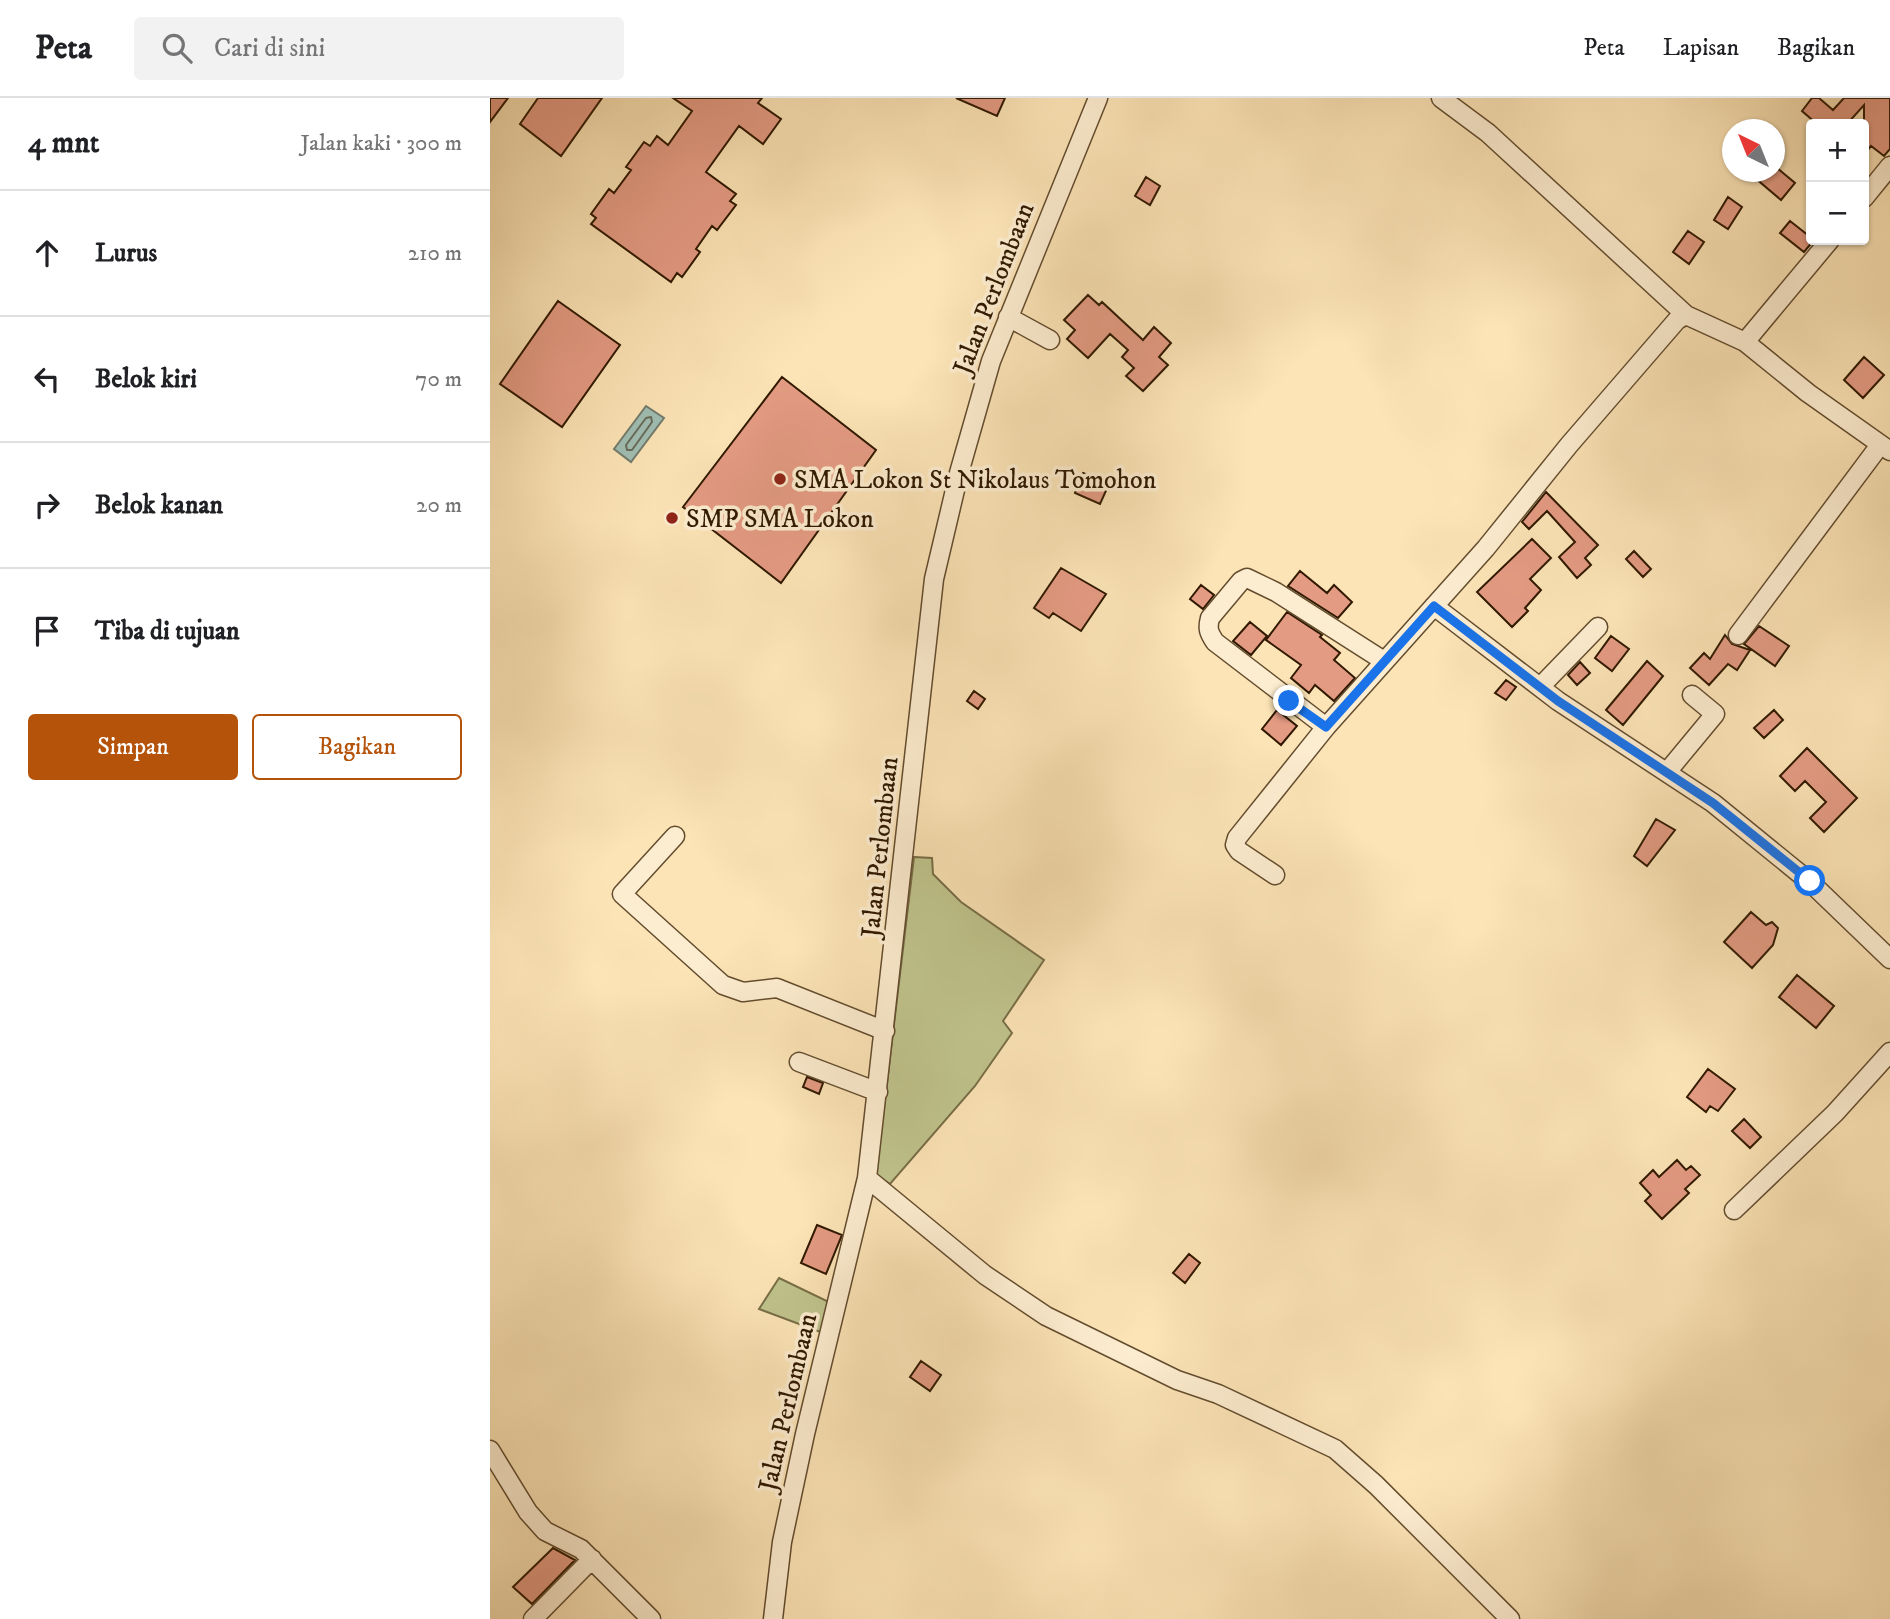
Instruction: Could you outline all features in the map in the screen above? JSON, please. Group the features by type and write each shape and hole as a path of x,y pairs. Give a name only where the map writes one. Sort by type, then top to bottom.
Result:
{"street":[{"name":"Jalan Perlombaan","path":"773,1619 782,1542 805,1434 867,1178 934,579 975,416 1008,317 1098,98"},
{"path":"1441,98 1488,133 1686,315 1745,342 1885,448 1738,635"},
{"path":"1869,192 1890,166"},
{"path":"1745,342 1826,245"},
{"path":"1275,875 1239,851 1235,845 1237,838 1326,727 1486,548 1624,380 1670,328 1686,315"},
{"path":"1008,317 1050,340"},
{"path":"1326,727 1250,671 1209,633 1210,618 1241,581 1247,578 1257,580 1384,661"},
{"path":"1434,606 1540,687 1713,803 1810,881 1890,959"},
{"path":"1540,687 1598,627"},
{"path":"1667,772 1715,714 1692,695"},
{"path":"675,836 622,894 723,985 743,992 777,988 885,1031"},
{"path":"1734,1210 1835,1113 1890,1052"},
{"path":"799,1062 878,1092"},
{"path":"867,1178 975,1267 1046,1316 1177,1380 1217,1394 1335,1450 1376,1485 1510,1619"},
{"path":"490,1450 528,1512 545,1531 581,1549 651,1619"},
{"path":"533,1619 592,1559"}],"green space":[{"path":"914,857 932,858 933,874 961,902 1044,960 1003,1021 1012,1033 975,1086 890,1184 876,1175"},
{"path":"779,1278 831,1303 823,1333 759,1309"}],"water":[{"path":"646,406 664,418 631,462 614,449"}],"building":[{"path":"490,98 508,98 490,122"},
{"path":"538,98 602,98 561,156 520,124"},
{"path":"673,98 762,98 758,103 781,119 763,144 739,126 706,172 736,194 730,201 736,205 717,230 712,226 696,249 700,252 682,277 677,273 671,282 591,224 596,218 591,214 609,189 614,193 631,170 626,167 644,142 650,146 657,136 668,145 692,111"},
{"path":"956,98 1005,98 997,116"},
{"path":"1812,98 1819,98 1833,110 1844,98 1890,98 1890,149 1884,156 1871,146 1869,149 1869,119 1864,119 1864,105 1851,119 1811,119 1802,111"},
{"path":"1785,175 1795,183 1781,200 1760,182 1785,182"},
{"path":"1146,177 1160,186 1150,205 1135,196"},
{"path":"1728,197 1742,207 1728,229 1714,220"},
{"path":"1790,221 1806,234 1806,245 1810,245 1804,252 1780,233"},
{"path":"1688,231 1704,242 1689,264 1673,252"},
{"path":"1088,295 1099,305 1102,302 1143,340 1154,327 1171,343 1159,357 1168,365 1143,391 1126,376 1134,368 1122,357 1128,350 1110,334 1088,358 1067,339 1075,330 1064,320"},
{"path":"558,301 620,345 562,427 500,384"},
{"path":"1864,357 1884,375 1863,398 1844,380"},
{"name":"SMA Lokon St Nikolaus Tomohon","path":"782,377 876,450 781,583 683,507"},
{"path":"1083,473 1109,484 1100,504 1075,493"},
{"path":"1546,492 1598,545 1585,558 1591,565 1577,578 1559,557 1575,542 1547,511 1529,529 1522,522"},
{"path":"1532,539 1551,558 1530,579 1541,590 1525,608 1528,611 1512,627 1477,592"},
{"path":"1634,551 1651,569 1643,577 1626,559"},
{"path":"1061,568 1106,594 1081,631 1053,613 1049,618 1034,608"},
{"path":"1300,571 1327,593 1334,585 1352,602 1338,618 1288,586"},
{"path":"1201,585 1214,595 1203,609 1190,599"},
{"path":"1287,612 1322,635 1320,637 1340,653 1334,660 1355,678 1334,701 1315,685 1309,693 1291,678 1301,665 1266,640"},
{"path":"1250,622 1267,636 1251,655 1233,641"},
{"path":"1759,626 1789,646 1775,666 1744,644"},
{"path":"1725,635 1732,644 1750,650 1737,670 1728,664 1709,685 1690,668 1704,653 1710,659"},
{"path":"1611,636 1629,649 1612,671 1595,658"},
{"path":"1647,661 1663,676 1623,725 1606,710"},
{"path":"1580,662 1590,673 1577,685 1568,675"},
{"path":"1506,680 1516,687 1506,700 1495,693"},
{"path":"974,691 985,699 978,709 967,701"},
{"path":"1277,710 1297,726 1281,745 1262,729"},
{"path":"1774,710 1783,720 1764,738 1754,728"},
{"path":"1807,748 1857,798 1824,832 1810,818 1826,802 1805,781 1795,791 1780,776"},
{"path":"1656,819 1675,830 1647,866 1634,856"},
{"path":"1751,912 1766,925 1772,922 1778,928 1773,945 1752,968 1724,942"},
{"path":"1797,975 1834,1006 1816,1028 1779,997"},
{"path":"1708,1069 1735,1089 1718,1111 1710,1106 1706,1112 1687,1097"},
{"path":"807,1077 823,1083 819,1094 803,1087"},
{"path":"1744,1119 1761,1137 1750,1148 1732,1131"},
{"path":"1677,1160 1686,1170 1691,1166 1700,1175 1685,1189 1689,1193 1662,1219 1645,1201 1651,1195 1640,1183 1653,1170 1659,1177"},
{"path":"817,1225 842,1235 826,1274 801,1263"},
{"path":"1189,1254 1200,1263 1185,1283 1173,1273"},
{"path":"921,1361 941,1375 930,1391 910,1377"},
{"path":"553,1548 575,1560 532,1604 513,1587"}],"place":[{"name":"SMA Lokon St Nikolaus Tomohon","path":"780,479"},
{"name":"SMP SMA Lokon","path":"672,518"}],"route":[{"path":"1289,701 1326,727 1434,606 1558,701 1713,803 1810,881"}]}
